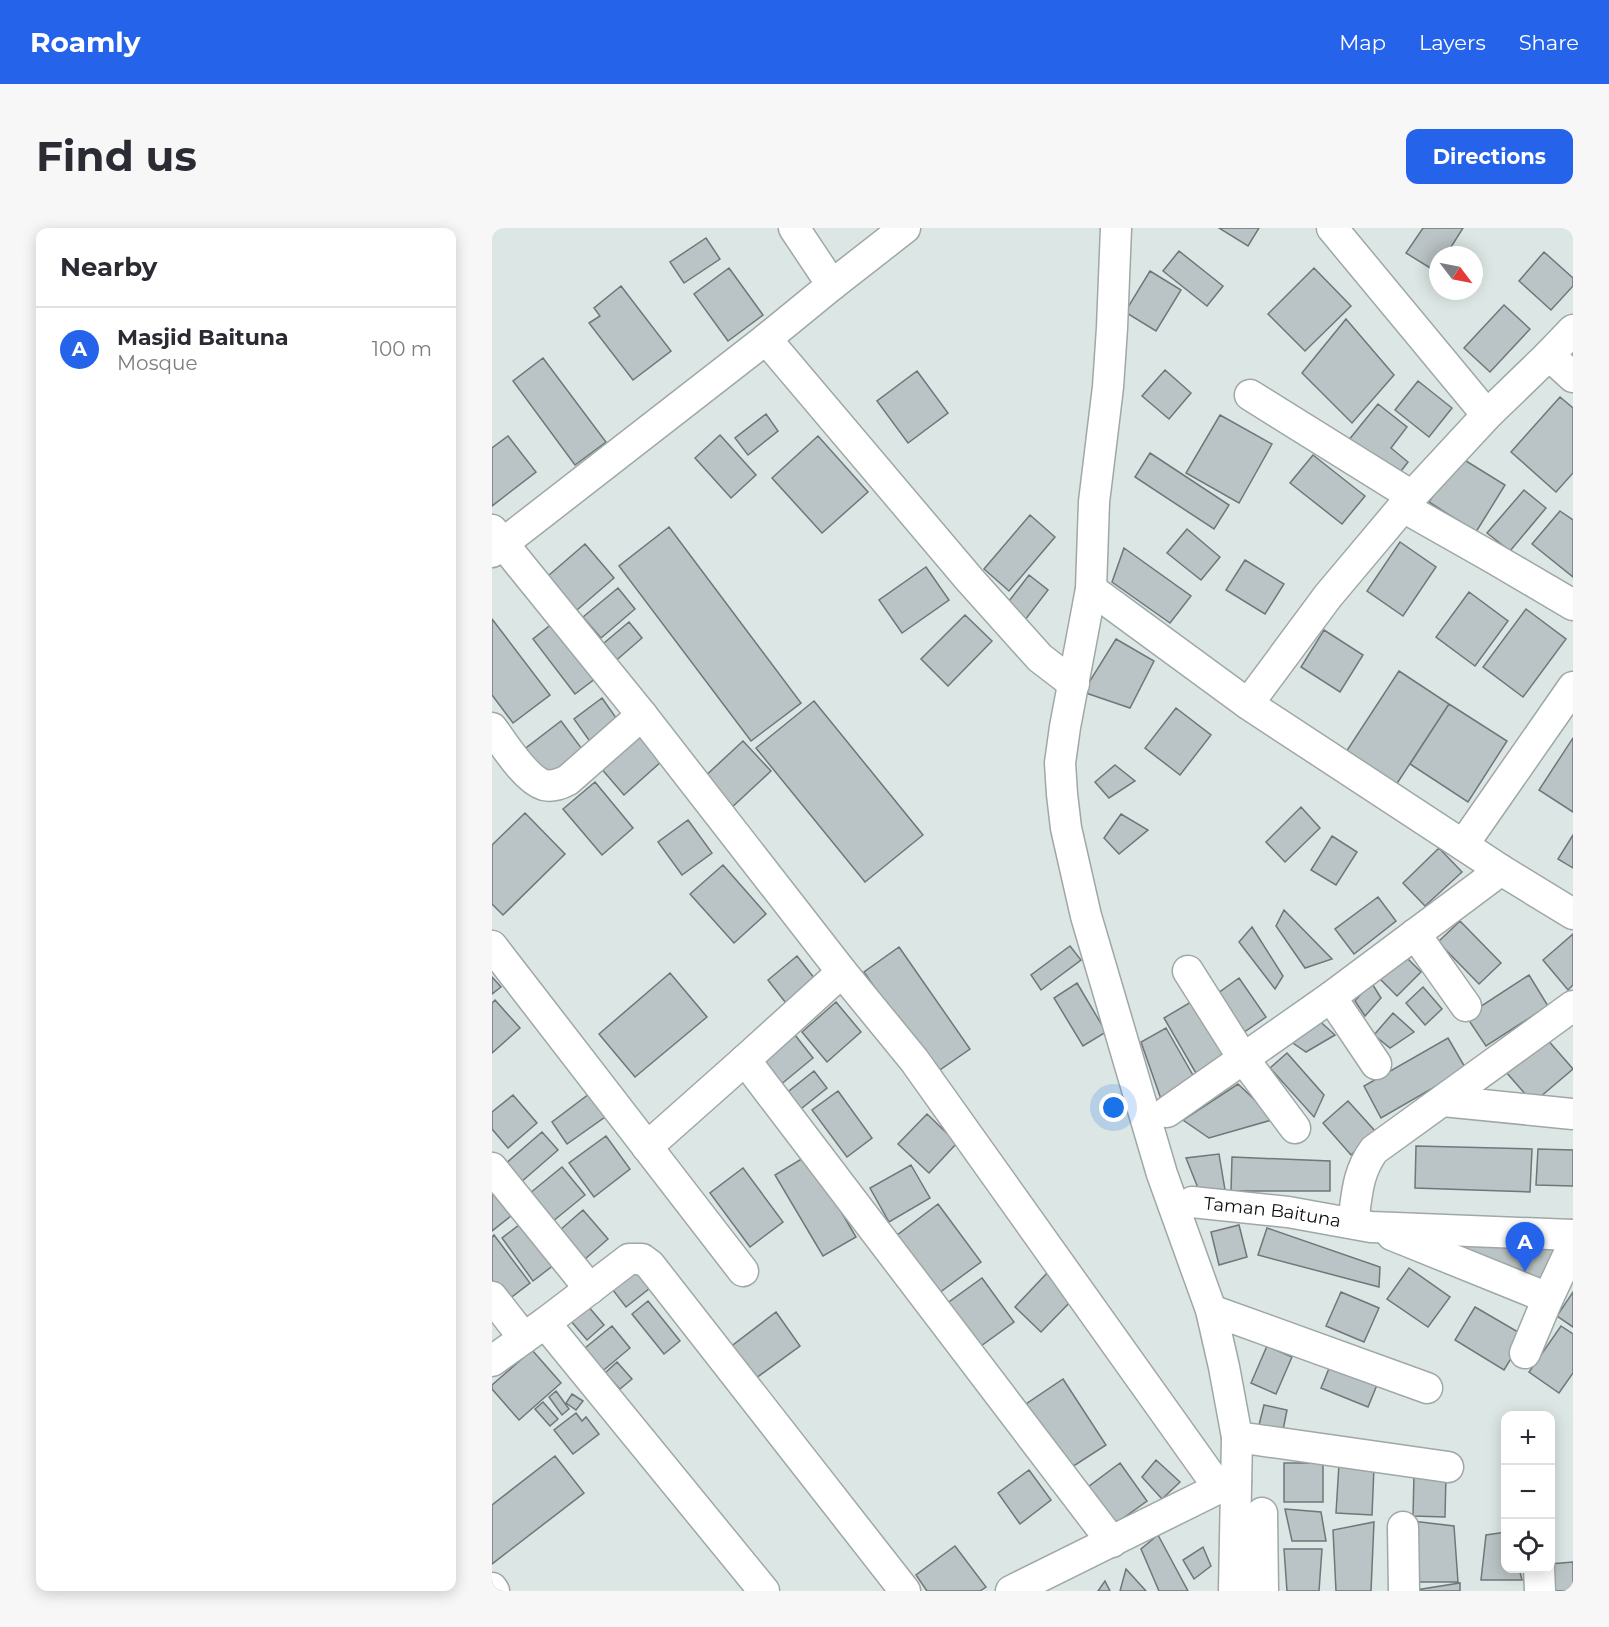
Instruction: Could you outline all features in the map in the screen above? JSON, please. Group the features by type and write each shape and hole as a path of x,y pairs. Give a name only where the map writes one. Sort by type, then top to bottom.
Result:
{"street":[{"path":"794,228 832,285"},
{"path":"905,228 766,339 496,542 642,715 842,972 914,1060 1227,1485"},
{"path":"1116,228 1108,387 1094,502 1091,589 1060,763 1062,795 1068,839 1086,916 1162,1174 1211,1310 1224,1368 1237,1437 1227,1485 1234,1591"},
{"path":"1332,228 1487,415"},
{"path":"1248,704 1328,596 1408,502 1487,415 1573,330"},
{"path":"766,339 970,580 1040,658 1074,684"},
{"path":"1549,355 1573,377"},
{"path":"1250,395 1493,558 1573,605"},
{"path":"1091,589 1248,704 1501,870 1573,914"},
{"path":"1463,845 1573,687"},
{"path":"492,728 525,771 536,781 545,785 557,785 568,780 642,715"},
{"path":"1167,1112 1331,997 1501,870"},
{"path":"1415,934 1466,1006"},
{"path":"492,946 743,1272"},
{"path":"1188,970 1243,1058 1295,1128"},
{"path":"647,1147 842,972"},
{"path":"1331,997 1376,1064"},
{"name":"Taman Baituna","path":"1362,1225 1360,1175 1374,1150 1573,1006"},
{"path":"745,1060 1112,1542"},
{"path":"1443,1101 1573,1114"},
{"path":"492,1168 590,1289"},
{"name":"Taman Baituna","path":"1192,1202 1288,1212 1362,1225 1573,1235"},
{"name":"Taman Baituna","path":"1362,1225 1548,1298"},
{"path":"1525,1353 1573,1245"},
{"path":"492,1361 629,1259 642,1259 650,1265 905,1591"},
{"path":"492,1297 534,1330 764,1591"},
{"path":"1211,1310 1427,1388"},
{"path":"1237,1437 1448,1467"},
{"path":"1011,1591 1227,1485"},
{"path":"1262,1513 1263,1591"},
{"path":"1403,1527 1404,1591"},
{"path":"1539,1573 1540,1591"}],"building":[{"path":"1219,228 1259,228 1248,246"},
{"path":"1423,228 1463,228 1452,246 1429,246 1429,267 1406,253"},
{"path":"706,238 720,259 684,283 670,262"},
{"path":"1179,251 1223,286 1207,306 1163,271"},
{"path":"1544,252 1573,278 1573,286 1551,310 1519,281"},
{"path":"729,268 763,315 728,341 694,294"},
{"path":"1314,268 1351,306 1305,351 1268,314"},
{"path":"1150,271 1181,290 1156,331 1125,312"},
{"path":"621,286 671,351 633,380 589,323 600,316 594,308"},
{"path":"1504,305 1530,329 1490,372 1464,348"},
{"path":"1346,319 1394,375 1352,423 1302,373"},
{"path":"543,358 606,442 575,465 513,381"},
{"path":"1165,370 1191,393 1169,419 1142,396"},
{"path":"917,371 948,413 908,443 877,401"},
{"path":"1418,381 1452,408 1429,437 1395,410"},
{"path":"1560,397 1573,408 1573,473 1556,492 1511,452"},
{"path":"1378,404 1407,427 1391,448 1408,462 1395,479 1348,441"},
{"path":"766,414 778,431 748,455 735,438"},
{"path":"1220,415 1272,444 1239,503 1186,473"},
{"path":"720,435 756,475 731,498 695,458"},
{"path":"508,436 536,472 492,506 492,448"},
{"path":"818,436 868,492 822,533 772,478"},
{"path":"1150,453 1229,505 1214,529 1135,477"},
{"path":"1313,455 1365,496 1342,524 1290,483"},
{"path":"1458,456 1505,485 1476,532 1429,502"},
{"path":"1524,490 1546,508 1510,551 1487,533"},
{"path":"1560,511 1573,520 1573,577 1532,544"},
{"path":"1030,515 1055,537 1009,591 984,569"},
{"path":"669,527 801,703 751,741 619,566"},
{"path":"1187,529 1220,557 1201,580 1167,553"},
{"path":"1400,542 1436,567 1403,616 1367,591"},
{"path":"585,544 614,578 570,616 541,582"},
{"path":"1124,548 1191,596 1170,623 1112,582"},
{"path":"1245,560 1284,584 1265,614 1226,590"},
{"path":"926,567 949,600 902,633 879,600"},
{"path":"1029,575 1048,590 1025,620 1006,605"},
{"path":"618,588 635,609 601,638 583,617"},
{"path":"1469,592 1508,621 1475,666 1436,637"},
{"path":"1526,609 1566,639 1523,697 1483,667"},
{"path":"965,615 992,641 948,686 921,659"},
{"path":"492,619 550,695 513,723 492,695"},
{"path":"558,619 600,675 575,694 533,639"},
{"path":"629,622 642,638 612,664 598,648"},
{"path":"1324,630 1363,655 1340,692 1301,667"},
{"path":"1116,639 1154,661 1130,708 1083,692"},
{"path":"1399,671 1449,704 1396,785 1346,752"},
{"path":"602,698 619,722 591,743 574,719"},
{"path":"814,701 923,835 865,882 756,748"},
{"path":"1449,704 1507,741 1468,802 1410,764"},
{"path":"1176,708 1211,735 1180,775 1145,748"},
{"path":"561,721 582,749 544,779 522,751"},
{"path":"638,733 662,761 624,795 600,767"},
{"path":"1573,738 1573,812 1539,790"},
{"path":"743,741 771,771 729,810 701,780"},
{"path":"1115,765 1135,781 1109,798 1095,782"},
{"path":"595,782 633,828 602,855 563,809"},
{"path":"1301,807 1320,828 1285,862 1266,842"},
{"path":"525,813 565,854 503,915 492,904 492,845"},
{"path":"1121,814 1148,830 1119,854 1104,838"},
{"path":"688,820 712,853 682,875 658,842"},
{"path":"1573,835 1573,868 1558,859"},
{"path":"1332,836 1357,852 1336,885 1311,870"},
{"path":"1439,848 1462,872 1425,906 1403,883"},
{"path":"723,865 766,914 734,943 690,894"},
{"path":"1378,897 1396,921 1354,954 1335,929"},
{"path":"1284,910 1332,959 1305,968 1276,926"},
{"path":"1460,921 1501,963 1479,984 1438,942"},
{"path":"1252,927 1283,976 1275,989 1239,942"},
{"path":"1573,934 1573,985 1568,990 1543,960"},
{"path":"1070,946 1081,960 1041,990 1031,975"},
{"path":"899,947 970,1049 934,1074 864,972"},
{"path":"1402,953 1421,972 1397,996 1378,977"},
{"path":"797,956 818,983 789,1007 768,980"},
{"path":"670,973 707,1017 635,1077 599,1034"},
{"path":"1529,975 1548,1006 1486,1046 1466,1016"},
{"path":"492,977 501,987 492,994"},
{"path":"1239,978 1266,1017 1240,1035 1214,996"},
{"path":"1371,982 1381,998 1365,1016 1355,1001"},
{"path":"1077,983 1106,1032 1083,1046 1054,998"},
{"path":"1423,987 1442,1009 1425,1025 1406,1003"},
{"path":"1196,999 1230,1055 1197,1075 1164,1018"},
{"path":"495,1000 520,1028 492,1053 492,1003"},
{"path":"836,1002 861,1032 827,1062 802,1032"},
{"path":"1393,1013 1414,1032 1390,1048 1374,1035"},
{"path":"1314,1016 1335,1035 1306,1052 1287,1039"},
{"path":"1166,1028 1194,1077 1161,1099 1141,1042"},
{"path":"795,1035 813,1058 779,1086 760,1063"},
{"path":"1448,1038 1466,1069 1381,1118 1364,1086"},
{"path":"1546,1038 1573,1069 1533,1103 1506,1072"},
{"path":"1287,1053 1324,1095 1314,1117 1270,1068"},
{"path":"814,1071 827,1088 797,1112 784,1095"},
{"path":"1238,1084 1275,1119 1209,1138 1183,1120"},
{"path":"838,1091 872,1138 847,1157 812,1110"},
{"path":"589,1094 605,1117 567,1144 552,1122"},
{"path":"513,1095 537,1123 508,1148 492,1129 492,1112"},
{"path":"1348,1101 1376,1132 1351,1155 1323,1123"},
{"path":"927,1114 957,1143 929,1173 898,1144"},
{"path":"542,1132 558,1150 520,1183 504,1165"},
{"path":"606,1136 630,1169 594,1197 569,1163"},
{"path":"1416,1146 1532,1149 1530,1192 1415,1188"},
{"path":"1538,1149 1573,1150 1573,1186 1536,1185"},
{"path":"1219,1154 1225,1190 1198,1188 1186,1158"},
{"path":"808,1155 856,1237 823,1256 775,1175"},
{"path":"1232,1157 1330,1161 1330,1191 1231,1191"},
{"path":"911,1165 930,1198 889,1222 870,1188"},
{"path":"562,1167 585,1195 547,1226 524,1198"},
{"path":"743,1168 783,1222 750,1247 710,1193"},
{"path":"492,1192 511,1216 492,1231"},
{"path":"938,1204 981,1262 939,1293 896,1236"},
{"path":"583,1210 608,1239 577,1266 552,1237"},
{"path":"528,1218 559,1261 533,1281 502,1238"},
{"path":"1239,1225 1247,1257 1219,1265 1211,1232"},
{"path":"1267,1228 1380,1267 1379,1287 1258,1255"},
{"path":"494,1235 530,1283 504,1303 492,1286 492,1237"},
{"path":"1462,1235 1544,1239 1558,1257 1542,1286 1460,1257"},
{"path":"633,1266 650,1288 626,1307 609,1285"},
{"path":"1409,1268 1450,1297 1428,1327 1387,1299"},
{"path":"1049,1271 1076,1296 1041,1332 1015,1307"},
{"path":"982,1278 1014,1322 974,1351 942,1307"},
{"path":"1341,1292 1379,1308 1364,1342 1326,1326"},
{"path":"1573,1292 1573,1327 1557,1316"},
{"path":"582,1299 604,1325 587,1340 565,1314"},
{"path":"648,1301 680,1341 664,1354 632,1314"},
{"path":"1475,1307 1525,1336 1504,1370 1455,1340"},
{"path":"776,1312 800,1346 752,1381 729,1348"},
{"path":"612,1326 630,1348 599,1374 580,1352"},
{"path":"1561,1326 1573,1334 1573,1373 1559,1393 1529,1372"},
{"path":"1267,1346 1292,1357 1276,1394 1251,1383"},
{"path":"532,1350 561,1383 519,1420 492,1389 492,1385"},
{"path":"617,1362 632,1379 620,1389 605,1373"},
{"path":"1330,1366 1377,1385 1368,1407 1321,1388"},
{"path":"1063,1379 1106,1445 1069,1469 1026,1404"},
{"path":"556,1391 569,1409 562,1415 549,1397"},
{"path":"572,1394 583,1401 576,1410 566,1403"},
{"path":"543,1402 558,1419 550,1426 535,1409"},
{"path":"1264,1405 1287,1410 1283,1430 1259,1425"},
{"path":"576,1413 582,1421 586,1417 599,1434 573,1454 554,1430"},
{"path":"555,1456 584,1493 492,1564 492,1505"},
{"path":"1156,1460 1180,1482 1162,1499 1142,1477"},
{"path":"1120,1463 1147,1501 1115,1524 1088,1487"},
{"path":"1284,1463 1323,1463 1323,1502 1284,1502"},
{"path":"1339,1464 1374,1467 1372,1515 1336,1513"},
{"path":"1029,1470 1051,1500 1020,1524 998,1493"},
{"path":"1414,1474 1446,1475 1445,1517 1413,1516"},
{"path":"1285,1509 1321,1512 1326,1541 1292,1541"},
{"path":"1412,1521 1454,1526 1458,1582 1418,1582"},
{"path":"1374,1522 1371,1591 1336,1591 1333,1530"},
{"path":"1501,1533 1501,1573 1520,1573 1522,1580 1481,1580 1486,1535"},
{"path":"1158,1535 1188,1591 1159,1591 1141,1549"},
{"path":"955,1546 986,1587 980,1591 927,1591 916,1575"},
{"path":"1203,1547 1211,1566 1194,1579 1183,1560"},
{"path":"1284,1549 1322,1549 1319,1591 1287,1591"},
{"path":"1573,1562 1573,1591 1553,1591 1551,1573 1555,1573 1555,1564"},
{"path":"1126,1569 1146,1591 1120,1591"},
{"path":"1105,1581 1110,1591 1098,1591"},
{"path":"1460,1583 1460,1591 1416,1591 1416,1590"}],"place":[{"name":"Masjid Baituna","path":"1525,1272"}]}
